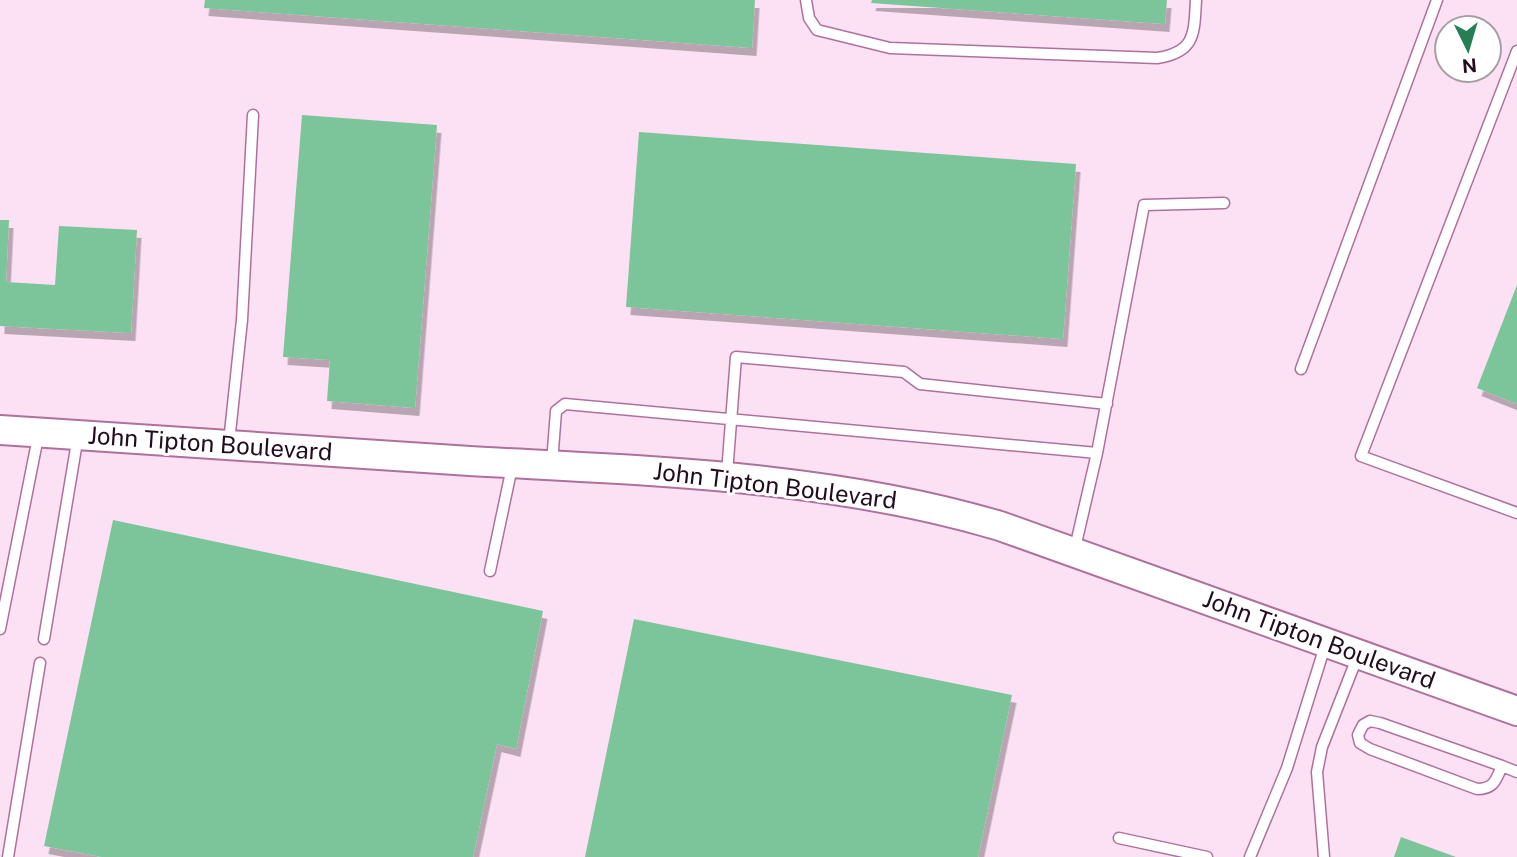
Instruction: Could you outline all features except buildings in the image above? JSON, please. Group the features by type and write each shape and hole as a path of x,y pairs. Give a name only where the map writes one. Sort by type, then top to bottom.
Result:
{"street":[{"name":"John Tipton Boulevard","path":"0,430 726,477 886,498 947,510 1073,552 1517,710"}],"lane":[{"path":"806,0 809,18 817,30 890,48 1157,58 1183,50 1194,36 1196,0"},
{"path":"1301,369 1437,0"},
{"path":"1517,51 1361,456 1517,513"},
{"path":"228,446 242,320 253,115"},
{"path":"1073,552 1097,453 1144,205 1224,203"},
{"path":"726,477 736,357 874,368 904,372 920,384 1107,404"},
{"path":"552,465 556,411 565,404 1097,453"},
{"path":"0,629 38,433"},
{"path":"44,639 78,435"},
{"path":"490,571 512,463"},
{"path":"1250,857 1287,768 1326,642"},
{"path":"1324,857 1317,772 1322,747 1358,654"},
{"path":"8,857 40,663"},
{"path":"1502,766 1494,784 1486,789 1477,789 1370,749 1360,743 1358,735 1363,724 1370,721 1380,723 1502,766 1517,772"},
{"path":"1119,838 1207,857"}]}
